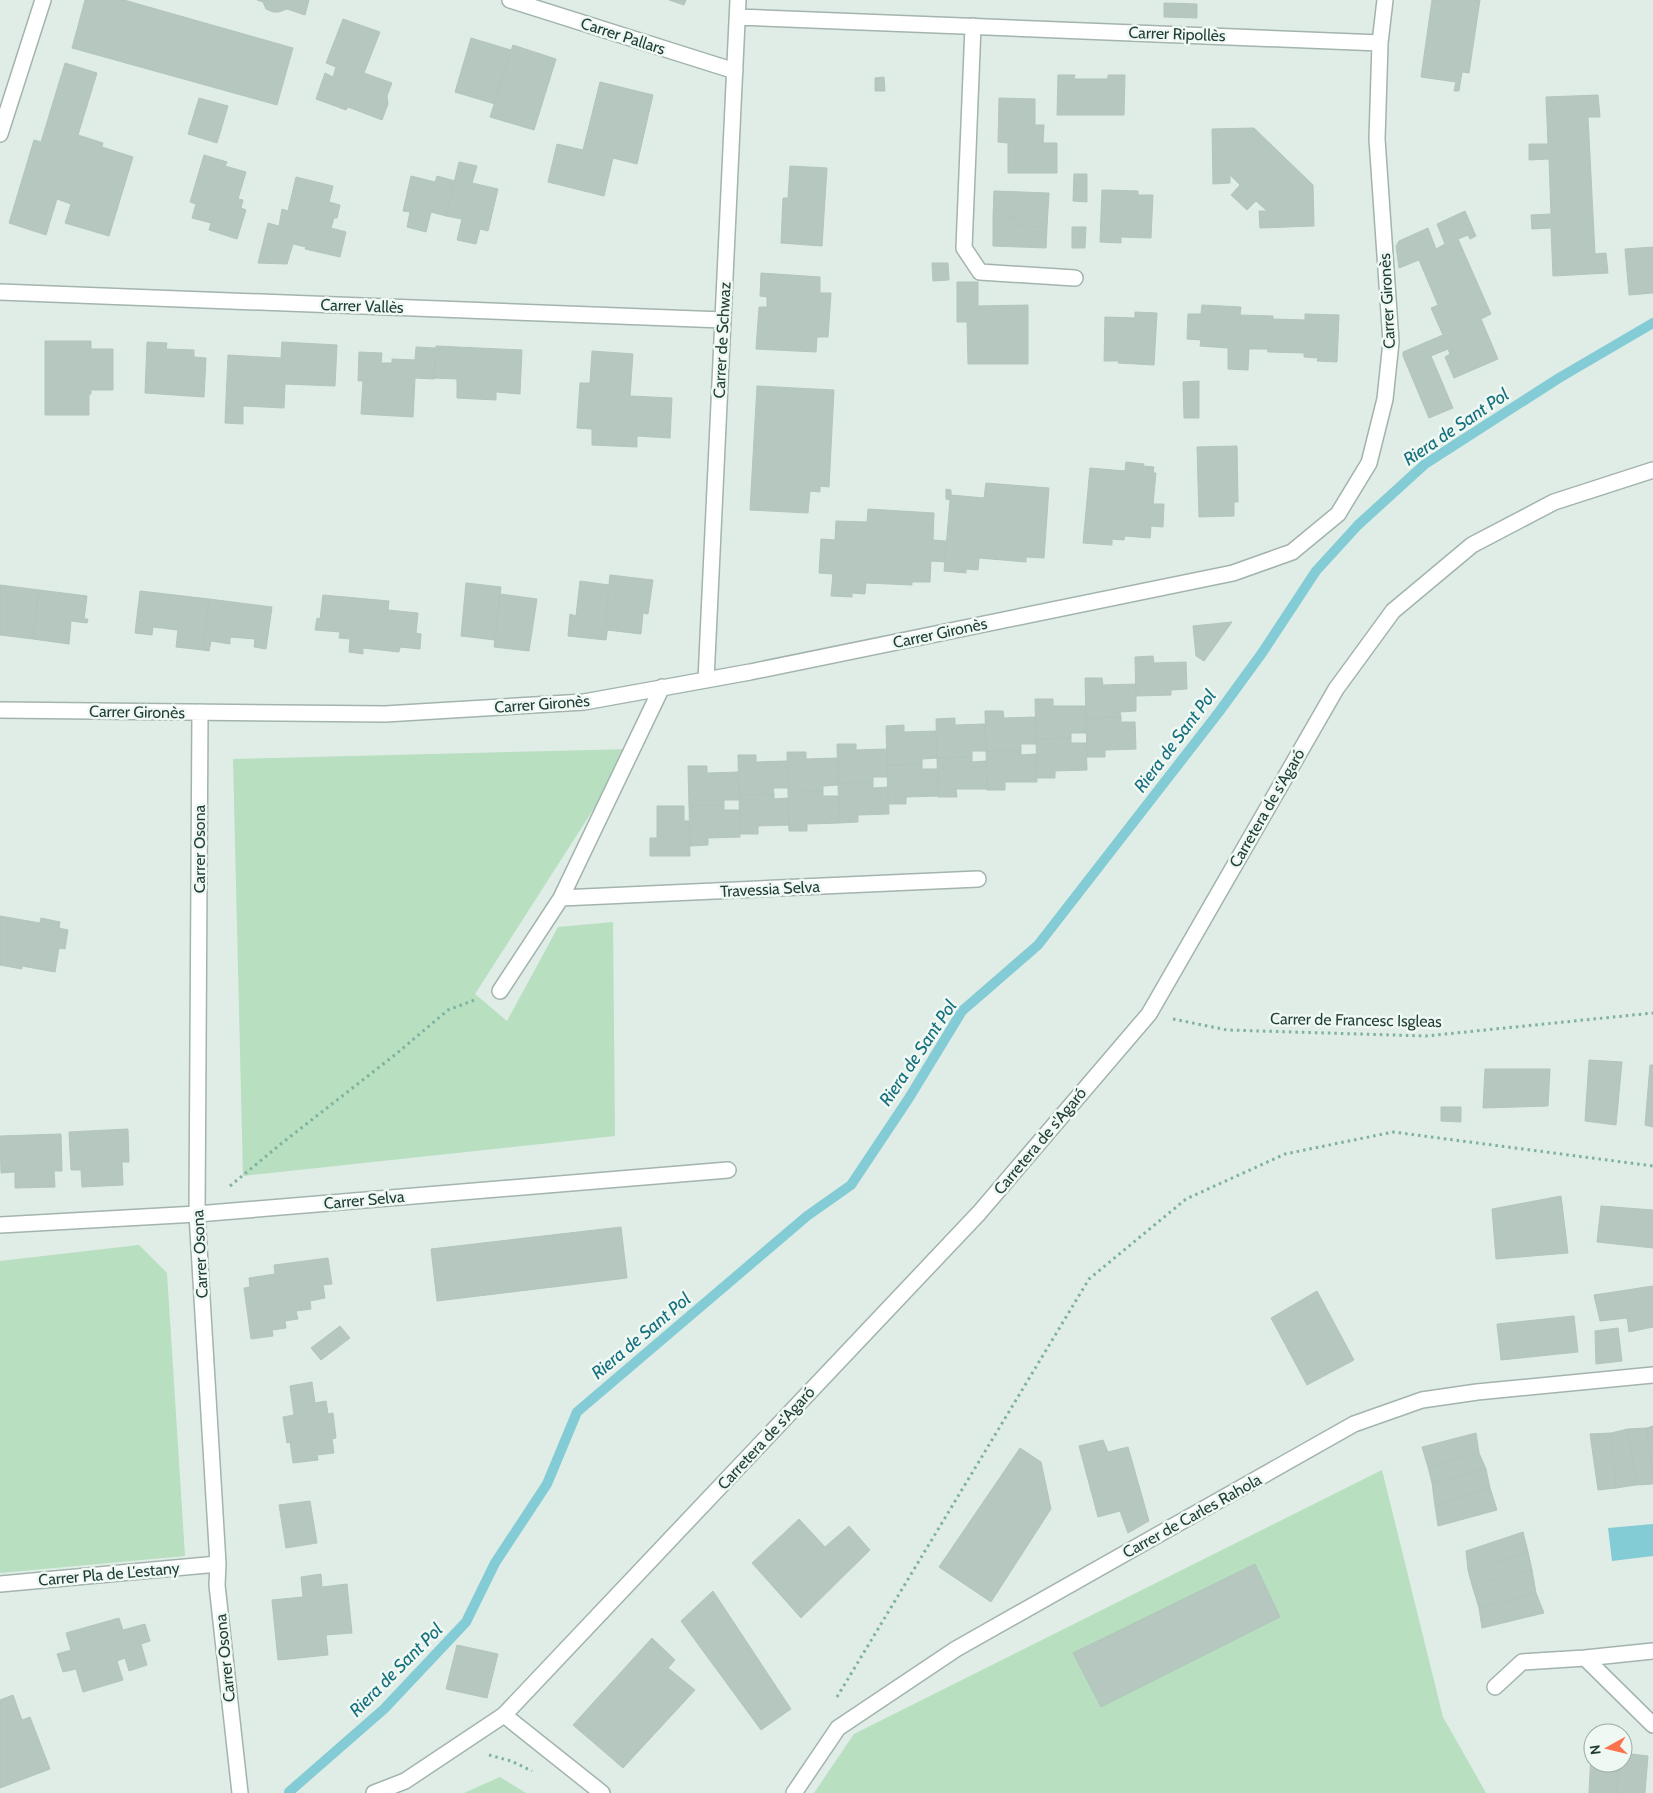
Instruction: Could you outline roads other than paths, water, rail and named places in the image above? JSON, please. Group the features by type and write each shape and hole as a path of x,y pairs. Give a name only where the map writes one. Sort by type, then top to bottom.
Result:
{"street":[{"path":"0,134 43,0"},
{"name":"Carrer Pallars","path":"510,0 735,71"},
{"name":"Carrer de Schwaz","path":"706,680 738,0"},
{"name":"Carrer Gironès","path":"0,710 385,714 584,702 706,680 1233,573 1292,552 1338,514 1369,463 1385,399 1391,342 1377,139 1380,43 1385,0"},
{"name":"Carrer Ripollès","path":"738,17 1380,43"},
{"path":"973,26 964,248 980,272 1075,278"},
{"name":"Carrer Vallès","path":"0,292 723,320"},
{"name":"Carretera de s'Agaró","path":"374,1793 405,1781 504,1715 979,1213 1148,1014 1336,689 1393,611 1472,545 1554,502 1653,470"},
{"path":"500,991 561,898 662,688"},
{"name":"Carrer Osona","path":"200,712 197,1214 218,1564 217,1585 240,1793"},
{"name":"Travessia Selva","path":"561,898 978,879"},
{"name":"Carrer Selva","path":"0,1225 197,1214 728,1170"},
{"name":"Carrer de Carles Rahola","path":"794,1793 838,1728 948,1654 1354,1424 1422,1400 1477,1392 1653,1375"},
{"name":"Carrer Pla de Ľestany","path":"0,1584 218,1564"},
{"path":"1495,1687 1522,1662 1653,1651"},
{"path":"1585,1658 1653,1725"},
{"path":"504,1715 602,1793"}],"water":[{"path":"1653,1524 1653,1556 1612,1561 1608,1528"}],"waterway":[{"name":"Riera de Sant Pol","path":"289,1792 384,1709 466,1622 495,1563 547,1484 577,1412 807,1216 851,1185 909,1098 962,1011 1038,945 1219,712 1262,653 1316,571 1358,525 1425,464 1559,378 1653,323"}]}
